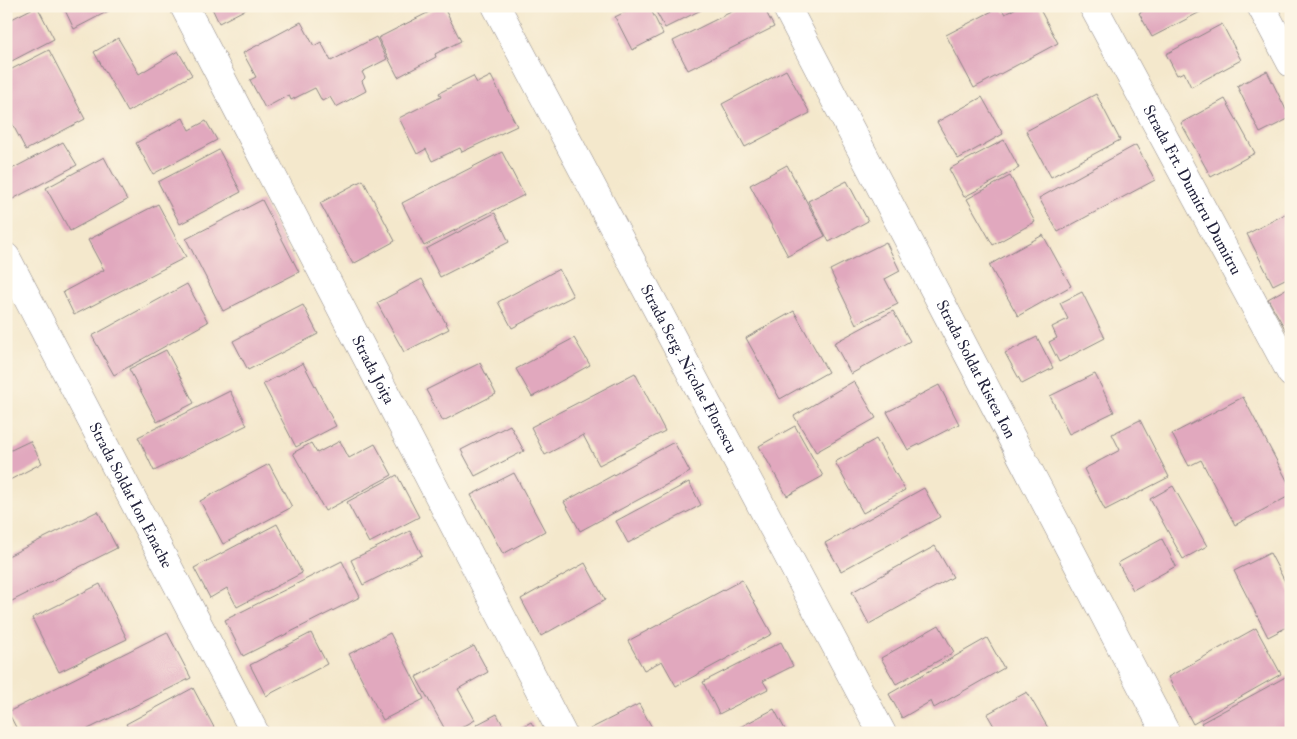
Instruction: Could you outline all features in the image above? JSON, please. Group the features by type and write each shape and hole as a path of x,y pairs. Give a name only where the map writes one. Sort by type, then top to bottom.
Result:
{"street":[{"name":"Strada Joița","path":"184,6 562,733"},
{"name":"Strada Serg. Nicolae Florescu","path":"496,6 882,733"},
{"name":"Strada Soldat Ristea Ion","path":"786,6 1166,733"},
{"name":"Strada Frt. Dumitru Dumitru","path":"1093,6 1291,373"},
{"path":"1261,6 1291,63"},
{"name":"Strada Soldat Ion Enache","path":"6,257 255,733"}],"building":[{"path":"37,6 54,39 6,64 6,22"},
{"path":"63,6 118,6 74,29"},
{"path":"211,6 252,6 219,23"},
{"path":"443,6 461,41 435,54 436,57 398,77 378,38"},
{"path":"637,6 649,6 663,34 632,50 615,17"},
{"path":"653,6 701,6 703,9 665,28"},
{"path":"743,6 763,6 774,27 688,70 673,41"},
{"path":"1020,6 1038,6 1058,43 974,88 946,35 1000,7 1005,14"},
{"path":"1152,6 1203,6 1204,10 1152,37 1139,13"},
{"path":"301,22 314,46 321,42 331,61 376,37 387,59 362,72 365,78 362,81 366,91 336,107 330,97 322,101 315,88 291,100 289,95 265,108 250,80 256,77 243,53"},
{"path":"1222,24 1241,60 1191,87 1184,72 1177,75 1166,54"},
{"path":"118,38 139,74 178,51 192,75 128,112 94,52"},
{"path":"49,50 85,119 26,150 6,112 6,72"},
{"path":"786,70 810,113 745,147 722,104"},
{"path":"1267,71 1290,118 1260,133 1237,86"},
{"path":"473,76 477,83 491,76 517,126 462,152 460,148 432,161 426,149 417,154 399,118 441,97 439,93"},
{"path":"1096,94 1120,140 1051,177 1026,131"},
{"path":"982,97 1003,134 958,159 937,122"},
{"path":"1225,99 1255,153 1211,177 1181,123"},
{"path":"183,118 189,130 206,121 217,140 153,174 136,143"},
{"path":"1004,140 1019,168 964,197 949,169"},
{"path":"63,142 77,165 9,201 6,196 6,172"},
{"path":"1136,145 1155,180 1058,232 1039,198"},
{"path":"219,150 241,192 180,224 158,182"},
{"path":"502,152 524,195 424,246 402,203"},
{"path":"104,157 127,200 70,231 46,188"},
{"path":"787,165 825,236 788,256 750,185"},
{"path":"1010,176 1035,222 993,245 967,199"},
{"path":"363,180 395,241 353,264 320,203"},
{"path":"847,181 868,221 829,242 808,201"},
{"path":"262,200 299,272 223,311 186,239"},
{"path":"158,204 186,257 74,315 63,292 104,270 88,240"},
{"path":"1291,211 1291,276 1273,285 1247,234"},
{"path":"495,213 509,242 440,277 426,249"},
{"path":"1043,235 1071,286 1018,316 989,265"},
{"path":"886,242 900,271 885,279 898,304 856,324 830,270"},
{"path":"559,269 573,296 512,328 498,302"},
{"path":"422,279 449,329 404,352 377,303"},
{"path":"187,284 208,322 114,375 92,336"},
{"path":"1291,286 1291,339 1268,299"},
{"path":"1082,292 1105,338 1059,362 1049,342 1057,338 1052,327 1068,319 1060,303"},
{"path":"303,305 318,334 248,370 233,341"},
{"path":"794,311 828,372 780,399 746,338"},
{"path":"893,311 910,341 851,374 834,343"},
{"path":"1037,337 1053,368 1022,384 1005,353"},
{"path":"574,338 590,365 532,397 516,369"},
{"path":"166,350 194,403 157,422 129,369"},
{"path":"303,363 336,426 296,447 263,384"},
{"path":"480,363 496,394 443,421 426,390"},
{"path":"635,373 665,431 599,465 583,435 545,455 531,427"},
{"path":"1095,374 1114,412 1069,434 1050,396"},
{"path":"854,381 876,418 816,452 794,416"},
{"path":"939,385 959,424 908,450 887,412"},
{"path":"230,391 247,425 154,471 138,437"},
{"path":"1243,397 1291,488 1291,495 1235,525 1201,460 1189,466 1172,434"},
{"path":"1140,420 1169,477 1105,510 1084,469 1120,450 1112,434"},
{"path":"510,425 524,451 475,476 461,450"},
{"path":"795,426 823,476 787,496 759,446"},
{"path":"876,439 905,490 863,513 835,462"},
{"path":"30,441 42,463 6,482 6,446 9,451"},
{"path":"340,441 349,458 375,444 392,475 325,511 293,453 311,443 317,453"},
{"path":"674,442 690,472 580,531 564,502"},
{"path":"269,464 292,507 223,544 200,501"},
{"path":"514,473 545,531 503,554 471,495"},
{"path":"397,475 419,517 369,543 347,502"},
{"path":"689,482 701,505 628,543 616,521"},
{"path":"1173,486 1207,546 1183,559 1150,499"},
{"path":"924,488 940,517 841,571 825,543"},
{"path":"98,511 117,548 6,604 6,557"},
{"path":"277,524 302,573 237,607 227,588 210,598 194,568"},
{"path":"410,531 422,555 363,585 351,560"},
{"path":"1162,539 1176,566 1133,590 1118,563"},
{"path":"935,546 953,577 869,624 852,592"},
{"path":"1270,553 1291,593 1291,625 1268,637 1234,571"},
{"path":"342,561 360,597 243,656 225,620"},
{"path":"585,563 605,600 541,636 521,599"},
{"path":"742,580 772,634 676,686 662,661 644,670 628,641"},
{"path":"100,584 127,639 59,672 32,618"},
{"path":"939,625 954,652 896,684 881,658"},
{"path":"1256,628 1281,674 1193,724 1168,677"},
{"path":"167,632 191,678 80,733 19,733 8,712"},
{"path":"311,633 327,664 266,696 250,665"},
{"path":"390,633 424,699 383,720 349,654"},
{"path":"987,638 1004,668 934,708 931,701 902,718 889,694"},
{"path":"781,642 793,666 763,681 768,689 719,714 703,682"},
{"path":"474,646 488,672 458,689 475,720 452,733 447,733 416,677"},
{"path":"1291,674 1291,733 1207,733 1201,723"},
{"path":"193,688 217,733 131,733 126,724"},
{"path":"1027,692 1051,733 998,733 987,714"},
{"path":"639,704 654,731 650,733 592,733 590,729"},
{"path":"774,709 787,733 729,733"},
{"path":"497,714 507,733 480,733 476,725"},
{"path":"531,722 537,733 511,733"}]}
